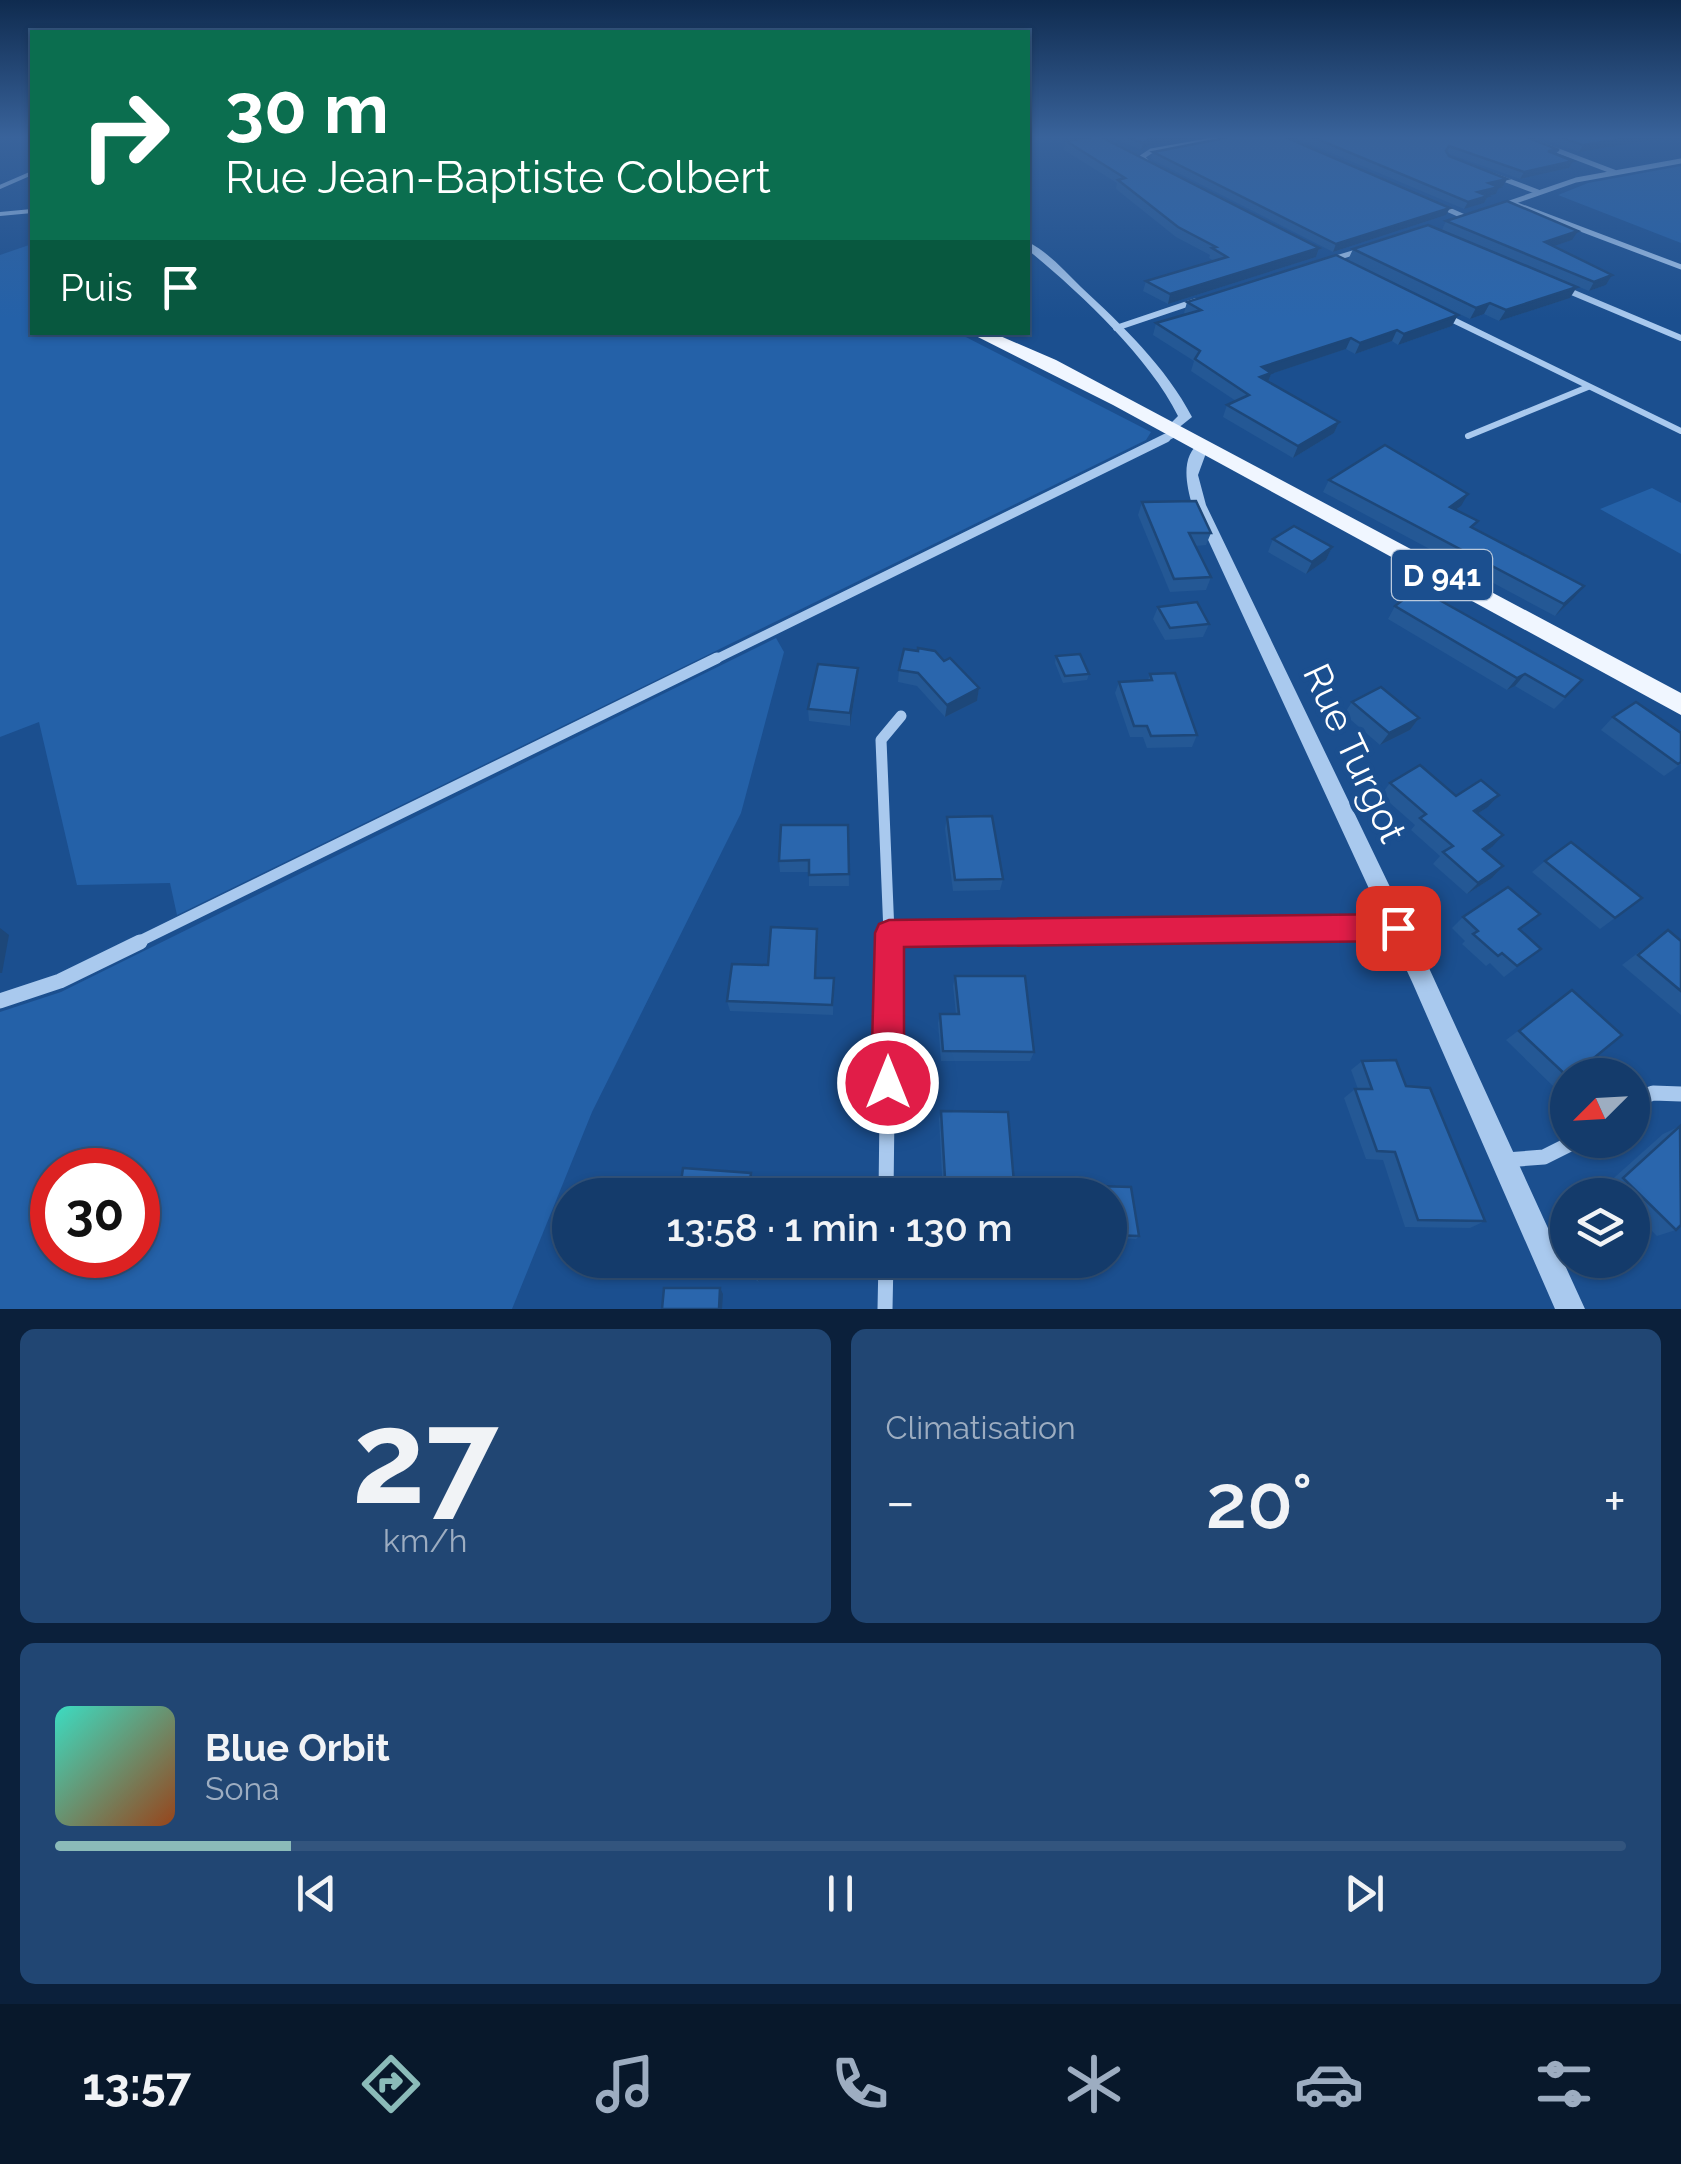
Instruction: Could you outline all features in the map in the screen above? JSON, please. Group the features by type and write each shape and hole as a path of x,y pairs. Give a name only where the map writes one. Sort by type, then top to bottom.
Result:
{"main road":[{"name":"D 941","path":"983,335 1050,364 1175,430 1681,706"}],"street":[{"path":"1453,222 1527,197"},
{"path":"1512,202 1681,268"},
{"path":"1439,205 1467,218"},
{"path":"0,1002 60,982 1175,430 1183,421 1184,411 1116,328 1030,246"},
{"path":"1315,264 1369,248"},
{"path":"1315,251 1348,268"},
{"path":"1554,284 1681,338"},
{"path":"1116,328 1209,296"},
{"path":"1434,310 1681,431"},
{"path":"1468,436 1588,387"},
{"name":"Rue Turgot","path":"1202,445 1192,475 1199,505 1506,1160 1570,1309"},
{"path":"886,1178 889,933 881,740 902,716"},
{"path":"889,933 1398,928"},
{"path":"1650,1094 1681,1094"},
{"path":"1506,1160 1536,1162 1550,1158"},
{"path":"885,1309 886,1278"}],"lane":[{"path":"0,216 30,212"}],"shaded area":[{"path":"1563,197 1681,197 1681,243"},
{"path":"30,245 30,335 962,335 1151,432 1146,440 177,915 170,883 77,885 39,722 0,737 0,255"},
{"path":"1652,488 1681,503 1681,554 1600,509"},
{"path":"776,638 784,652 741,813 592,1112 565,1178 552,1178 552,1210 512,1309 0,1309 0,1012 61,992"}],"building":[{"path":"1140,197 1219,197 1319,248 1170,294 1146,281 1227,257 1178,227"},
{"path":"1243,197 1425,197 1450,208 1336,244"},
{"path":"1456,197 1484,197 1468,202"},
{"path":"1507,201 1578,231 1545,242 1612,275 1594,282 1446,221"},
{"path":"1428,225 1577,287 1506,310 1490,303 1476,308 1353,249"},
{"path":"1336,255 1458,315 1404,334 1397,330 1360,343 1351,338 1262,367 1271,373 1260,377 1339,422 1298,446 1227,405 1249,395 1195,359 1200,351 1156,323 1201,310 1187,302"},
{"path":"1385,445 1468,494 1450,507 1478,521 1471,527 1584,586 1564,604 1329,480"},
{"path":"1196,501 1211,533 1189,533 1211,577 1174,579 1142,502"},
{"path":"1294,526 1332,547 1312,562 1273,539"},
{"path":"1418,588 1582,680 1565,697 1525,674 1517,678 1395,606"},
{"path":"1197,602 1209,624 1170,628 1158,607"},
{"path":"904,649 935,651 944,661 950,658 979,688 947,705 918,673 899,670"},
{"path":"1080,654 1089,674 1065,676 1056,656"},
{"path":"818,664 858,668 850,713 808,709"},
{"path":"1175,673 1197,735 1151,736 1147,726 1134,726 1119,682 1152,680 1150,674"},
{"path":"1381,687 1419,718 1389,733 1352,702"},
{"path":"1636,702 1681,733 1681,762 1678,764 1613,717"},
{"path":"1420,765 1456,796 1481,780 1499,795 1474,811 1503,835 1483,849 1503,866 1478,883 1443,852 1453,846 1420,818 1426,814 1390,783"},
{"path":"992,816 1003,879 955,880 947,817"},
{"path":"781,825 848,825 849,874 809,875 809,860 779,861"},
{"path":"1571,842 1642,898 1615,918 1545,861"},
{"path":"1508,887 1540,914 1519,929 1541,949 1517,966 1502,953 1498,956 1473,934 1478,931 1463,917"},
{"path":"771,927 817,929 815,978 834,978 832,1005 727,1001 732,964 768,965"},
{"path":"1668,930 1681,941 1681,991 1638,955"},
{"path":"955,976 1025,976 1034,1052 943,1051 940,1014 959,1014"},
{"path":"1572,990 1622,1035 1594,1058 1550,1060 1519,1031"},
{"path":"1396,1060 1406,1086 1430,1088 1485,1221 1418,1220 1395,1152 1377,1151 1355,1089 1372,1089 1362,1061"},
{"path":"941,1111 1008,1112 1014,1178 945,1178"},
{"path":"1680,1126 1681,1225 1676,1230 1650,1204 1650,1178 1623,1178 1645,1158 1650,1158 1650,1153"},
{"path":"683,1168 751,1173 750,1178 682,1178"},
{"path":"1127,1187 1131,1187 1139,1236 1127,1236"},
{"path":"664,1288 720,1288 719,1309 662,1309"}],"route":[{"path":"888,1083 889,933 1398,928"}]}
